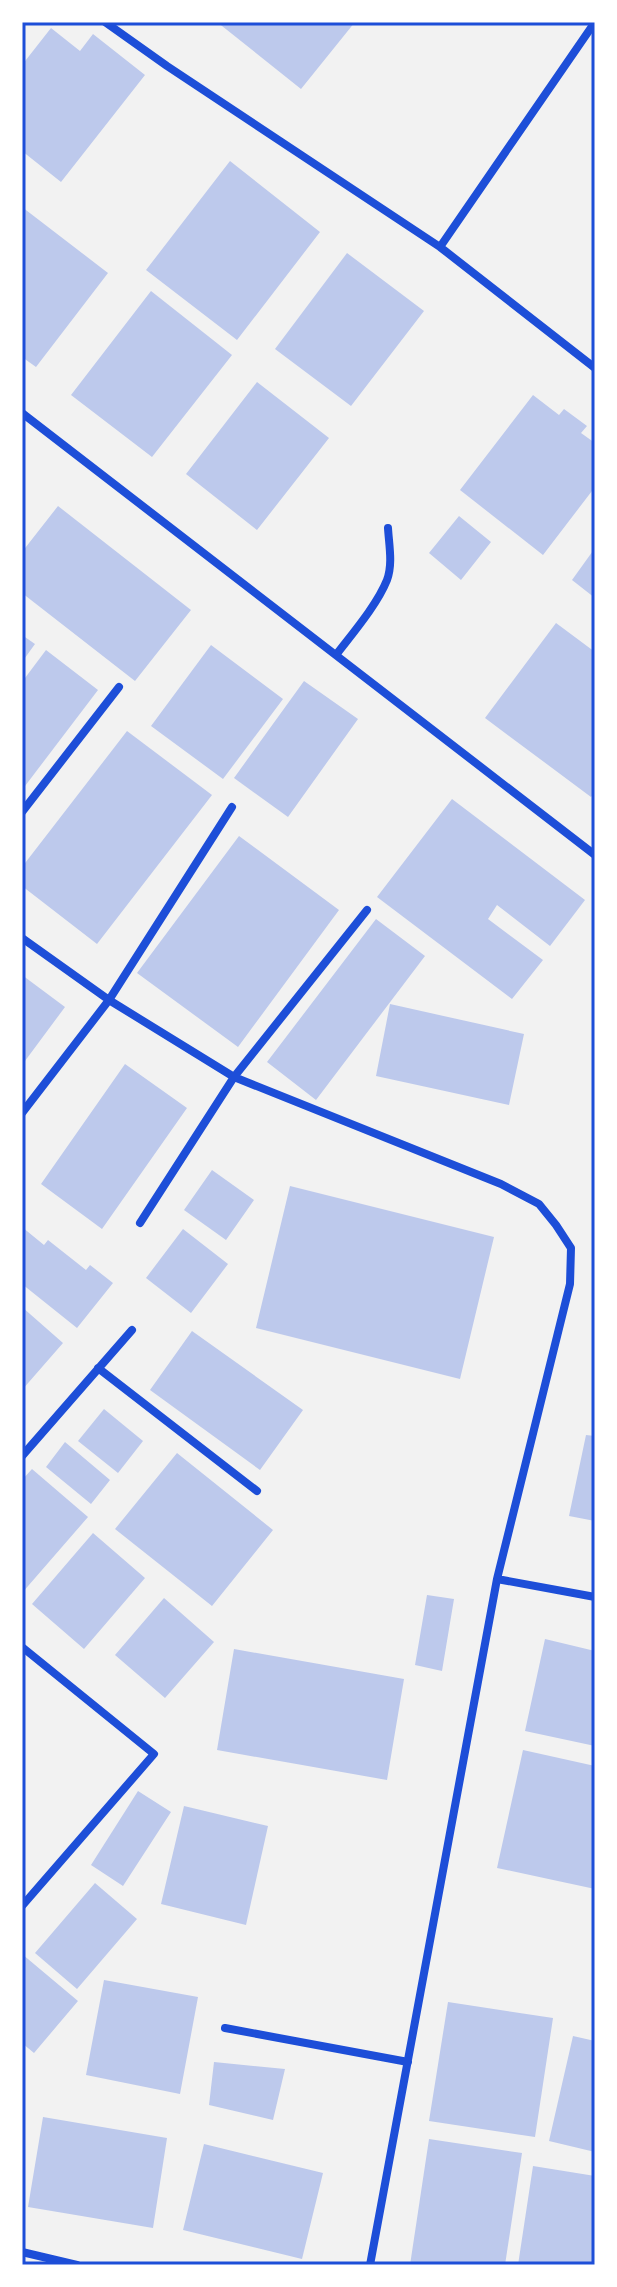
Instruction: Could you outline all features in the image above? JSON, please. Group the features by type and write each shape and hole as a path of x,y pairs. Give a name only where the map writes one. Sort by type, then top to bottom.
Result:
{"street":[{"path":"105,22 440,247 595,368"},
{"path":"440,247 595,22"},
{"path":"22,413 595,855"},
{"path":"336,655 388,578 388,528"},
{"path":"22,812 119,687"},
{"path":"22,1113 109,1000 232,807"},
{"path":"140,1223 234,1077 367,910"},
{"path":"22,938 109,1000 234,1077 501,1184 539,1204 571,1248 570,1284 497,1579 370,2265"},
{"path":"22,1456 132,1330"},
{"path":"98,1368 257,1491"},
{"path":"497,1579 595,1597"},
{"path":"22,1647 154,1754 22,1906"},
{"path":"225,2028 408,2062"},
{"path":"22,2252 77,2265"}],"building":[{"path":"217,22 355,22 301,89"},
{"path":"51,28 80,51 93,34 145,75 61,182 22,151 22,65"},
{"path":"230,161 320,232 237,340 146,270"},
{"path":"22,207 108,273 36,367 22,357"},
{"path":"347,253 424,311 351,406 275,349"},
{"path":"151,291 232,355 152,457 71,395"},
{"path":"257,382 329,438 257,530 186,474"},
{"path":"533,395 559,415 564,409 587,426 581,433 595,443 595,487 543,555 460,490"},
{"path":"58,506 191,610 135,681 22,593 22,552"},
{"path":"459,516 491,542 461,580 429,553"},
{"path":"595,548 595,598 572,580"},
{"path":"556,623 595,652 595,792 591,797 485,718"},
{"path":"22,635 35,644 22,662"},
{"path":"211,645 283,699 223,779 151,726"},
{"path":"46,650 98,690 22,790 22,682"},
{"path":"304,681 358,719 288,817 234,778"},
{"path":"127,731 212,795 97,944 22,886 22,867"},
{"path":"452,799 585,900 550,946 497,905 488,919 543,960 512,999 377,897"},
{"path":"239,836 339,910 238,1047 137,973"},
{"path":"376,919 425,956 316,1100 267,1062"},
{"path":"22,975 65,1007 22,1065"},
{"path":"390,1004 524,1034 509,1105 376,1076"},
{"path":"125,1064 187,1108 102,1229 41,1184"},
{"path":"212,1170 254,1200 226,1240 184,1210"},
{"path":"290,1186 494,1237 460,1379 256,1328"},
{"path":"22,1227 44,1245 48,1240 86,1270 90,1265 113,1283 77,1328 22,1284"},
{"path":"183,1229 228,1264 191,1313 146,1278"},
{"path":"22,1307 63,1343 22,1390"},
{"path":"192,1331 303,1410 260,1470 150,1390"},
{"path":"104,1409 143,1441 118,1473 78,1441"},
{"path":"586,1435 595,1436 595,1521 569,1516"},
{"path":"65,1442 110,1480 91,1504 46,1467"},
{"path":"177,1453 273,1530 212,1606 115,1529"},
{"path":"32,1469 88,1517 22,1593 22,1480"},
{"path":"93,1533 145,1578 84,1649 32,1604"},
{"path":"427,1595 454,1599 442,1671 415,1665"},
{"path":"164,1598 214,1642 165,1698 115,1655"},
{"path":"545,1639 595,1651 595,1746 525,1731"},
{"path":"234,1649 404,1679 387,1780 217,1750"},
{"path":"523,1750 595,1766 595,1889 497,1868"},
{"path":"138,1791 171,1812 123,1886 91,1865"},
{"path":"184,1806 268,1826 246,1925 161,1904"},
{"path":"95,1883 137,1919 77,1989 35,1953"},
{"path":"22,1954 78,2001 34,2053 22,2043"},
{"path":"104,1980 198,1997 180,2094 86,2075"},
{"path":"448,2002 553,2018 535,2137 429,2121"},
{"path":"573,2036 595,2041 595,2152 549,2141"},
{"path":"214,2062 285,2069 273,2120 209,2105"},
{"path":"43,2117 167,2138 153,2228 28,2207"},
{"path":"429,2139 522,2153 505,2265 410,2265"},
{"path":"204,2144 323,2173 302,2259 183,2230"},
{"path":"533,2166 595,2176 595,2265 518,2265"}]}
